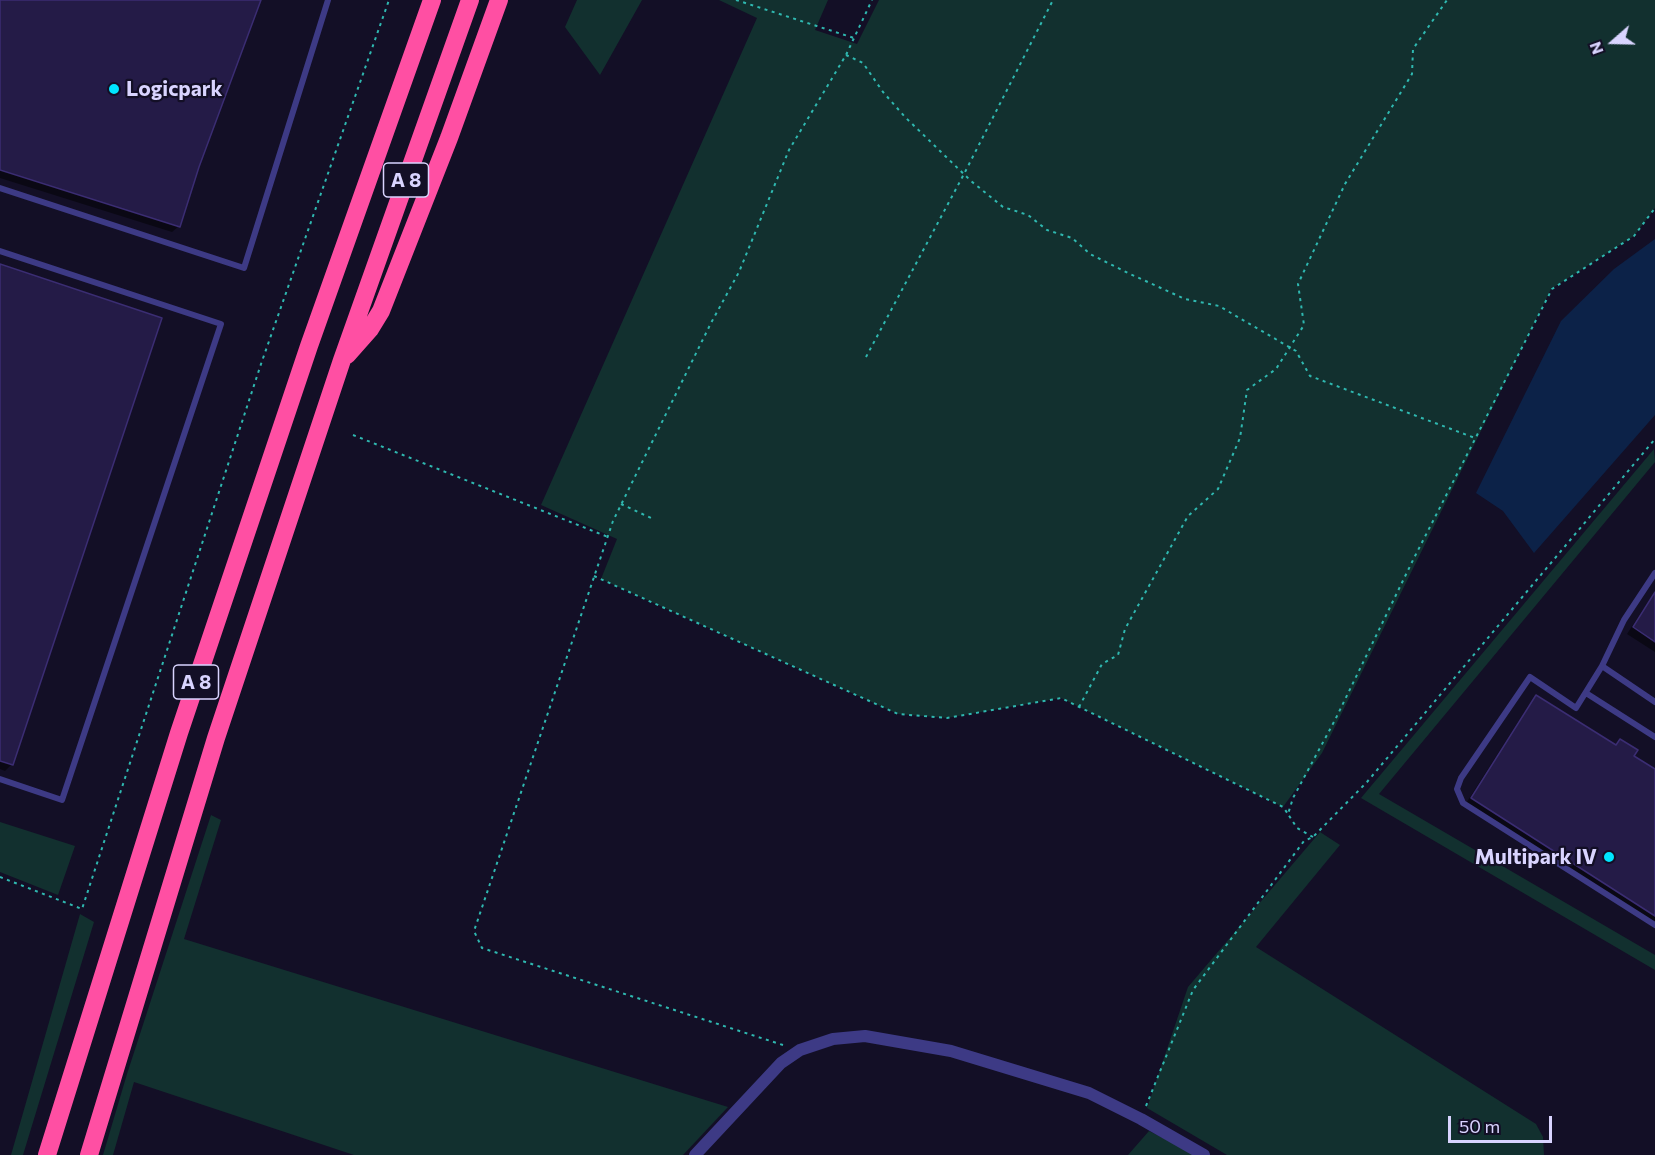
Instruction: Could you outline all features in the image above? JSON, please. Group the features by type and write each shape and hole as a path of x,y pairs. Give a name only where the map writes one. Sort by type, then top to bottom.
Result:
{"highway":[{"name":"A 8","path":"47,1155 179,733 309,346 432,0"},
{"name":"A 8","path":"89,1155 216,738 342,360 470,0"},
{"path":"342,360 370,329 381,310 449,138 499,0"}],"street":[{"path":"695,1155 781,1063 800,1050 833,1039 865,1036 951,1051 1089,1093 1204,1155"}],"lane":[{"path":"0,188 244,268 328,0"},
{"path":"0,251 221,324 62,800 0,779"},
{"path":"1655,573 1624,620 1602,666 1576,708 1530,677 1461,778 1457,789 1463,803 1655,925"},
{"path":"1602,666 1655,702"},
{"path":"1586,693 1655,737"}],"path":[{"path":"0,877 82,909 261,364 390,0"},
{"path":"736,0 854,38"},
{"path":"800,1050 482,948 474,931 594,576 621,504 711,323 739,272 789,150 846,55 872,0"},
{"path":"866,357 964,174 1053,0"},
{"path":"1079,707 1102,664 1118,655 1125,629 1188,516 1218,489 1240,438 1247,390 1276,369 1304,325 1298,284 1345,184 1412,74 1413,49 1447,0"},
{"path":"846,55 863,63 883,92 905,117 964,174 1003,207 1028,215 1047,230 1072,238 1090,254 1185,299 1219,306 1296,351 1310,376 1475,438"},
{"path":"1288,814 1293,798 1335,720 1551,289 1634,236 1655,208"},
{"path":"353,435 608,537"},
{"path":"1141,1119 1193,990 1304,842 1313,837 1366,782 1655,438"},
{"path":"621,504 651,518"},
{"path":"594,576 898,714 947,718 1061,698 1283,807 1297,828 1313,837"}],"green space":[{"path":"577,0 642,0 600,75 565,27"},
{"path":"719,0 828,0 815,30 857,44 879,0 1655,0 1655,208 1634,236 1551,289 1322,753 1283,807 1061,698 947,718 898,714 601,579 617,539 541,505 757,18"},
{"path":"1654,449 1655,462 1379,794 1655,955 1655,970 1361,798"},
{"path":"211,815 221,820 184,939 728,1107 683,1155 354,1155 134,1082 113,1155 103,1155"},
{"path":"0,822 75,846 58,895 0,872"},
{"path":"1320,832 1340,845 1256,947 1536,1124 1543,1137 1544,1155 1227,1155 1147,1108 1188,987"},
{"path":"80,914 94,922 23,1155 11,1155"},
{"path":"1149,1131 1173,1143 1193,1155 1128,1155"}],"water":[{"path":"1655,239 1655,415 1534,553 1503,511 1476,493 1561,321 1614,269"}],"building":[{"name":"Logicpark","path":"0,0 261,0 199,167 180,227 0,170"},
{"path":"0,264 162,318 13,765 0,761"},
{"path":"1655,592 1655,642 1633,627"},
{"name":"Multipark IV","path":"1536,695 1616,745 1620,739 1638,750 1634,756 1655,769 1655,916 1471,798"}],"place":[{"name":"Logicpark","path":"114,89"},
{"name":"Multipark IV","path":"1609,857"}]}
